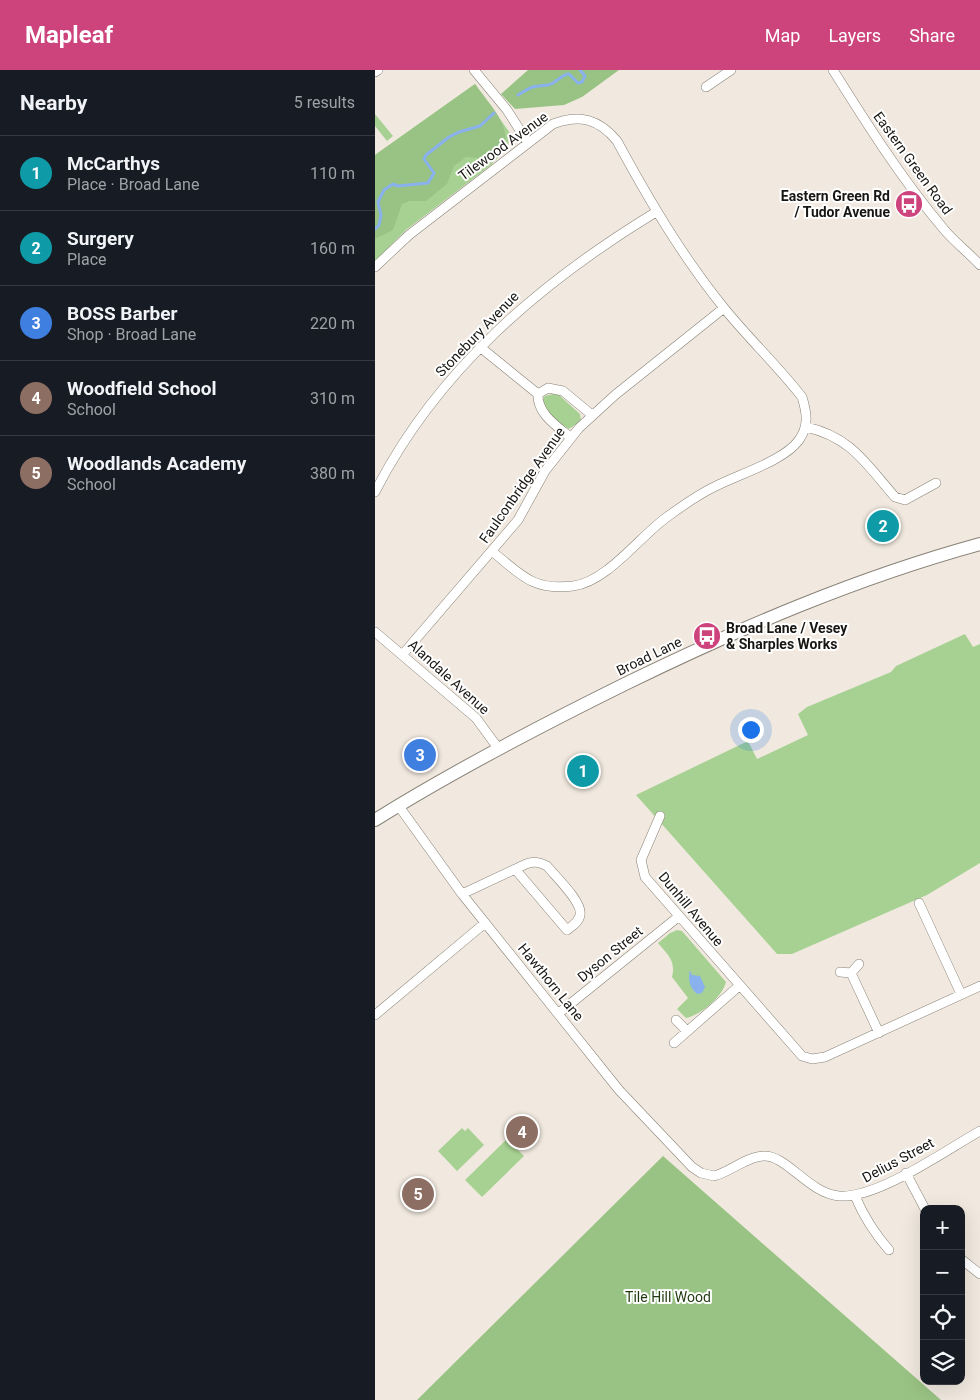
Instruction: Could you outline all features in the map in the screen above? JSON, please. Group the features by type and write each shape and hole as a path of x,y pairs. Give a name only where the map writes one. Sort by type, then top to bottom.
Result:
{"street":[{"path":"474,70 507,110 528,142"},
{"path":"706,86 731,70"},
{"name":"Eastern Green Road","path":"833,70 885,153 915,195 944,229 980,265"},
{"name":"Tilewood Avenue","path":"375,267 409,235 553,124 567,119 591,120 601,125 617,142 656,212 695,270 724,308 802,397 807,427"},
{"name":"Stonebury Avenue","path":"375,492 417,422 480,347 525,304 571,267 656,212"},
{"name":"Faulconbridge Avenue","path":"403,654 493,552 518,520 545,471 592,415 724,308"},
{"path":"480,347 538,394 539,407 543,413 571,438"},
{"path":"538,394 547,388 563,391 592,415"},
{"path":"493,552 530,583 575,586 608,569 667,517 713,487 787,452 798,441 807,427 825,431 848,444 895,497 905,500 936,483"},
{"name":"Broad Lane","path":"375,820 499,748 733,632 879,574 980,544"},
{"name":"Alandale Avenue","path":"375,632 476,718 499,748"},
{"name":"Hawthorn Lane","path":"398,805 462,894 619,1090 692,1167"},
{"name":"Dunhill Avenue","path":"660,816 641,860 641,868 645,877 795,1050 807,1058 819,1059 825,1057 980,986"},
{"path":"462,894 515,869 533,861 547,866 579,906 580,915 575,923 567,930 515,869"},
{"path":"919,902 961,994"},
{"name":"Dyson Street","path":"559,1014 678,917"},
{"path":"375,1015 485,923"},
{"path":"851,973 859,964"},
{"path":"840,972 851,973"},
{"path":"851,973 879,1033"},
{"path":"674,1043 739,986"},
{"path":"676,1020 687,1031"},
{"name":"Delius Street","path":"692,1167 701,1173 714,1176 755,1158 768,1156 780,1161 816,1189 839,1196 855,1196 873,1190 906,1173 980,1131"},
{"path":"906,1173 923,1205"},
{"path":"855,1196 869,1224 889,1250"},
{"path":"965,1262 980,1274"},
{"path":"965,1270 969,1266"}],"green space":[{"path":"528,70 619,70 582,97 564,105 515,109 501,94"},
{"path":"475,84 510,133 508,147 491,165 406,230 375,261 375,155"},
{"path":"475,84 496,112 505,131 505,141 501,150 493,159 466,157 454,166 447,184 426,201 410,201 402,204 393,230 375,239 375,155"},
{"path":"375,114 393,136 387,141 375,126"},
{"path":"559,395 580,414 581,421 569,429 549,418 540,402 545,396"},
{"path":"965,634 973,647 980,644 980,863 927,895 792,954 777,954 636,795 748,741 757,759 808,735 798,714 807,707 891,672 896,666"},
{"path":"677,930 682,931 726,982 716,999 698,1013 686,1018 677,1009 688,998 672,977 672,962 658,943"},
{"path":"462,1128 465,1131 468,1128 484,1145 457,1171 438,1151"},
{"path":"507,1139 524,1156 482,1197 465,1180"},
{"name":"Tile Hill Wood","path":"663,1156 920,1382 920,1385 924,1385 941,1400 417,1400"}],"water":[{"path":"690,970 692,975 700,976 705,987 702,993 697,994 692,988 689,979"}],"waterway":[{"path":"518,95 533,87 551,84 566,74 569,74 578,83 582,82 585,76 580,70"},
{"path":"375,229 379,225 381,215 378,202 384,190 393,184 398,186 428,183 434,173 424,159 426,155 449,137 480,126 494,113"}],"place":[{"name":"Eastern Green Rd / Tudor Avenue","path":"909,204"},
{"name":"Surgery","path":"883,526"},
{"name":"Broad Lane / Vesey & Sharples Works","path":"707,636"},
{"name":"BOSS Barber","path":"420,755"},
{"name":"McCarthys","path":"583,771"},
{"name":"Woodfield School","path":"522,1132"},
{"name":"Woodlands Academy","path":"418,1194"}]}
